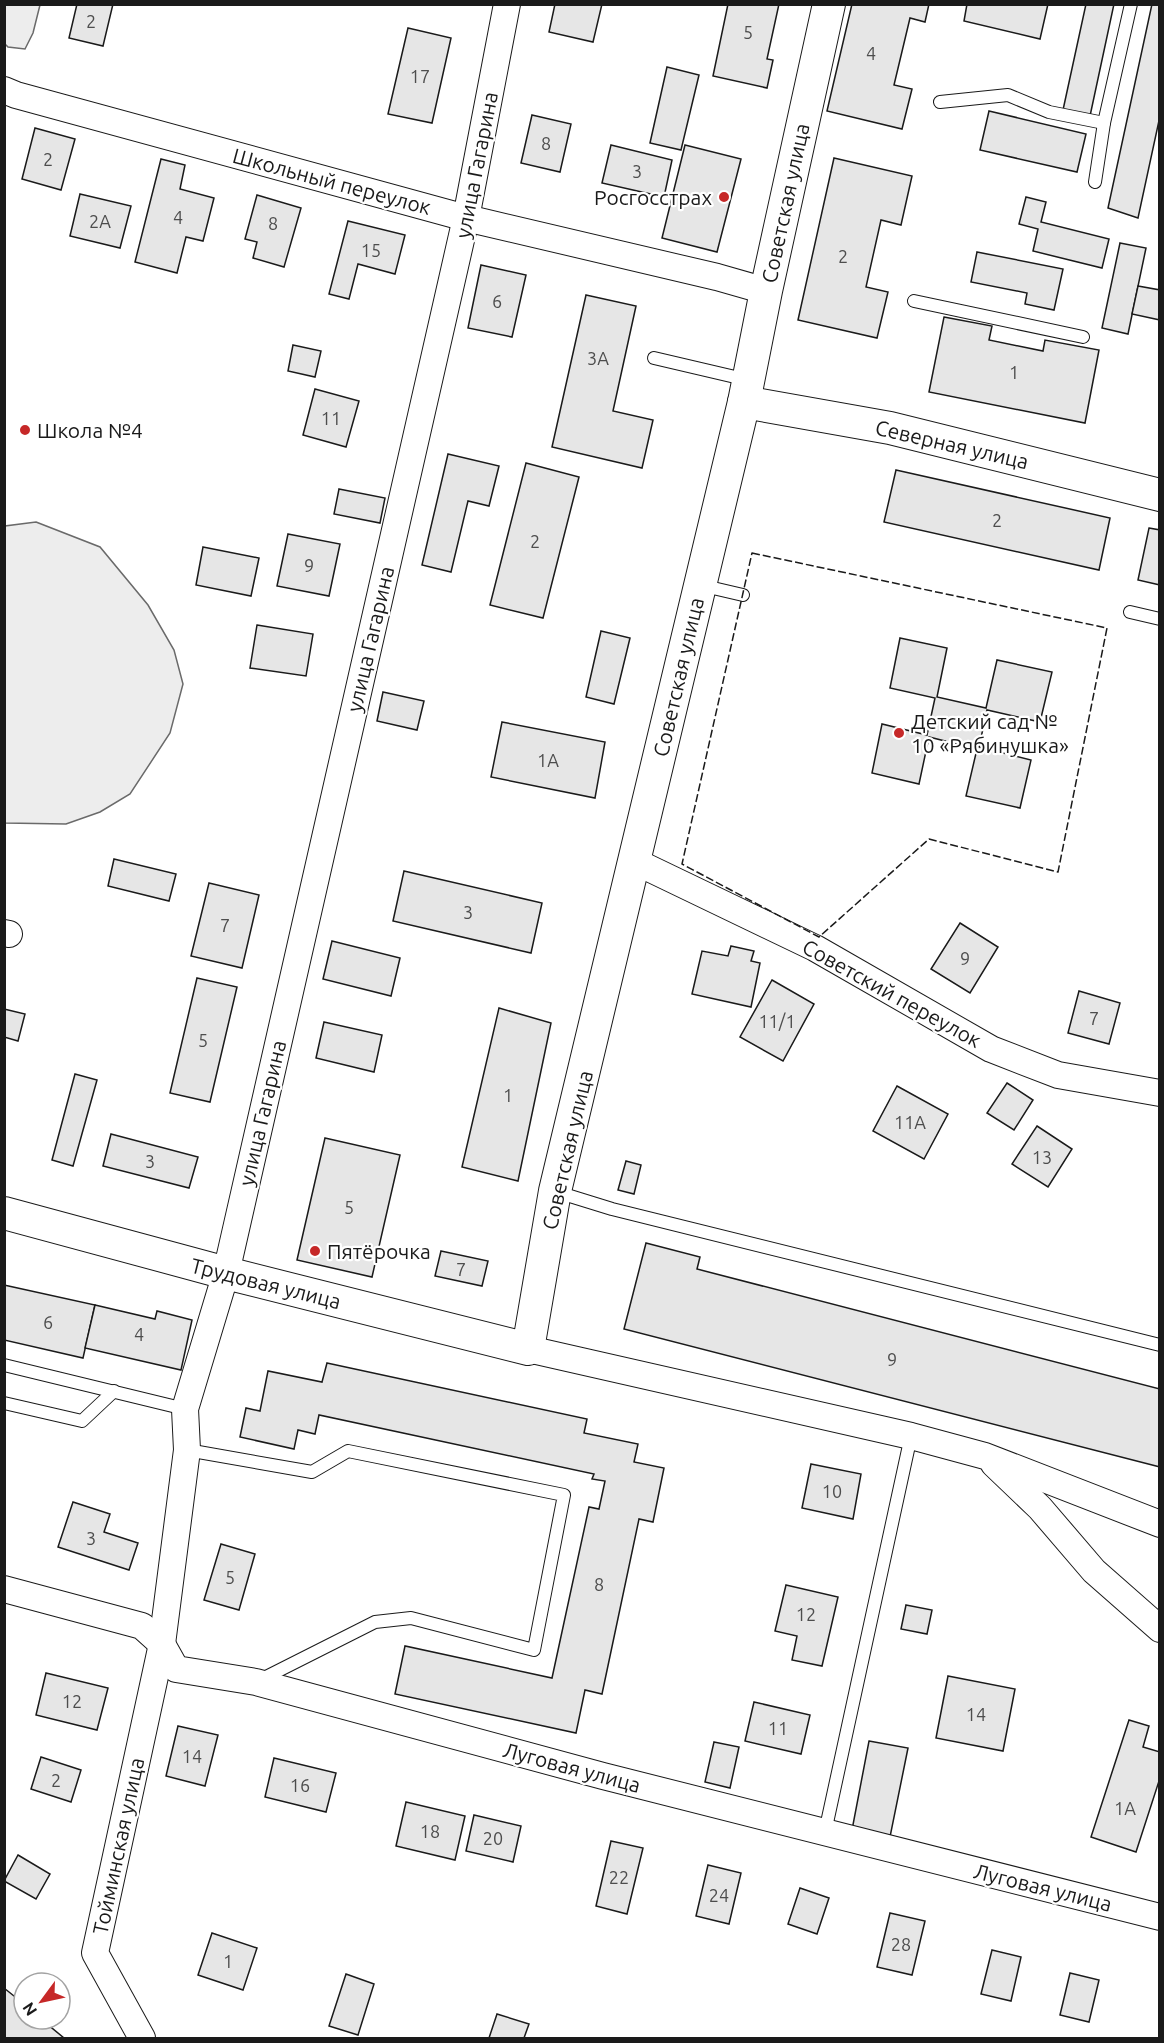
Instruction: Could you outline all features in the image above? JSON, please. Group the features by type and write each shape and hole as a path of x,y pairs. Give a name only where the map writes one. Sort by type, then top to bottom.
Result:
{"street":[{"name":"улица Гагарина","path":"187,1450 185,1409 226,1273 466,218 507,4"},
{"name":"Советская улица","path":"528,1349 555,1191 746,391 829,4"},
{"name":"Школьный переулок","path":"4,90 466,218 766,291"},
{"name":"Северная улица","path":"746,391 1160,495"},
{"name":"Советский переулок","path":"634,861 815,948 991,1049 1058,1075 1160,1092"},
{"name":"Трудовая улица","path":"4,1213 226,1273 528,1349"},
{"path":"528,1349 911,1436 985,1456 1160,1524"},
{"name":"Тойминская улица","path":"142,2038 95,1953 162,1644 187,1450"},
{"path":"985,1456 1040,1508 1094,1571 1160,1629"},
{"name":"Луговая улица","path":"4,1589 142,1626 162,1644 176,1669 255,1682 603,1776 1160,1917"}],"lane":[{"path":"1095,182 1104,123 1131,4"},
{"path":"939,102 1008,95 1049,112 1104,123"},
{"path":"915,301 1083,337"},
{"path":"654,358 746,391"},
{"path":"700,585 743,594"},
{"path":"1130,612 1160,619"},
{"path":"555,1191 612,1209 1160,1345"},
{"path":"4,1365 185,1409"},
{"path":"4,1403 82,1421 114,1391"},
{"path":"825,1832 911,1436"},
{"path":"187,1450 312,1472 348,1451 564,1495 534,1650 411,1618 375,1622 255,1682"}],"shaded area":[{"path":"5,4 40,5 33,33 25,49 8,47 5,44"},
{"path":"36,522 100,547 148,605 174,650 183,684 170,733 130,794 100,812 66,824 5,823 5,526"}],"building":[{"path":"77,4 113,4 103,46 69,38"},
{"path":"555,4 602,4 593,42 549,32"},
{"path":"728,4 779,4 767,59 773,60 767,88 713,76"},
{"path":"852,4 929,4 925,22 910,18 894,85 912,89 902,129 827,111"},
{"path":"967,4 1048,4 1040,39 964,21"},
{"path":"1086,4 1114,4 1090,116 1063,110"},
{"path":"1152,4 1160,4 1160,116 1138,218 1108,208"},
{"path":"408,28 451,38 432,123 388,114"},
{"path":"667,67 699,75 681,150 650,143"},
{"path":"989,111 1086,134 1077,172 980,150"},
{"path":"532,115 571,124 560,172 521,163"},
{"path":"35,128 75,139 61,190 22,179"},
{"path":"611,145 672,160 664,197 602,183"},
{"path":"685,145 741,159 717,252 662,238"},
{"path":"834,158 912,176 901,225 881,220 866,287 888,292 877,338 798,320"},
{"path":"161,159 185,165 180,189 214,198 203,241 186,237 177,273 135,262"},
{"path":"80,194 131,206 120,248 70,236"},
{"path":"257,195 301,208 284,267 253,258 257,242 245,239"},
{"path":"1026,197 1046,202 1041,222 1109,239 1102,268 1033,251 1038,229 1019,224"},
{"path":"348,221 405,235 395,274 358,264 349,299 329,294"},
{"path":"1120,243 1146,248 1128,334 1102,328"},
{"path":"977,252 1063,269 1054,310 1025,304 1027,293 971,282"},
{"path":"481,265 526,275 512,337 468,328"},
{"path":"1138,286 1160,290 1160,320 1132,314"},
{"path":"586,295 636,306 613,411 653,420 642,468 552,447"},
{"path":"944,317 992,326 989,340 1043,351 1045,340 1099,350 1085,423 929,392"},
{"path":"293,345 321,351 315,377 288,371"},
{"path":"315,389 359,401 346,447 303,435"},
{"path":"448,454 499,466 489,506 468,501 451,572 422,565"},
{"path":"526,463 579,477 543,618 490,605"},
{"path":"896,470 1110,518 1099,570 884,522"},
{"path":"339,489 385,498 380,523 334,514"},
{"path":"1149,528 1160,530 1160,585 1138,580"},
{"path":"288,534 340,544 329,596 277,586"},
{"path":"203,547 259,558 251,596 196,585"},
{"path":"257,625 313,634 306,676 250,668"},
{"path":"601,631 630,638 614,704 586,697"},
{"path":"900,638 947,648 937,697 986,708 997,660 1052,672 1040,722 987,710 979,747 1031,760 1020,808 966,796 977,749 929,737 919,784 872,773 882,724 927,735 935,698 890,688"},
{"path":"383,692 424,701 417,730 377,721"},
{"path":"502,722 605,742 595,798 491,777"},
{"path":"114,859 176,874 169,901 108,886"},
{"path":"404,871 542,903 531,953 393,921"},
{"path":"209,883 259,895 242,968 191,956"},
{"path":"960,923 998,947 970,993 931,969"},
{"path":"332,941 400,958 391,996 323,979"},
{"path":"731,946 754,951 751,961 760,963 751,1007 692,994 702,951 728,956"},
{"path":"197,978 237,987 210,1102 170,1093"},
{"path":"772,980 814,1004 783,1061 740,1037"},
{"path":"1079,991 1120,1003 1109,1044 1068,1033"},
{"path":"499,1008 551,1023 518,1181 462,1167"},
{"path":"4,1009 25,1014 18,1041 4,1037"},
{"path":"324,1022 382,1035 374,1072 316,1058"},
{"path":"75,1074 97,1080 73,1166 52,1160"},
{"path":"1007,1083 1033,1100 1014,1130 987,1113"},
{"path":"897,1086 948,1114 924,1159 873,1131"},
{"path":"1037,1126 1072,1149 1048,1187 1012,1164"},
{"path":"111,1134 198,1157 189,1188 103,1166"},
{"path":"325,1138 400,1155 372,1277 297,1260"},
{"path":"626,1161 641,1165 634,1194 618,1190"},
{"path":"646,1243 700,1257 697,1269 1160,1389 1160,1467 624,1329"},
{"path":"441,1251 488,1261 482,1286 435,1276"},
{"path":"4,1285 95,1305 83,1358 4,1340"},
{"path":"95,1305 155,1319 157,1311 192,1320 181,1370 85,1348"},
{"path":"327,1363 587,1419 584,1433 638,1444 634,1462 664,1468 653,1522 639,1519 602,1694 585,1690 576,1733 395,1694 405,1646 552,1678 589,1507 599,1509 605,1481 592,1479 594,1474 319,1415 315,1434 298,1430 294,1449 240,1437 246,1408 260,1411 268,1371 322,1382"},
{"path":"811,1464 861,1474 853,1519 802,1508"},
{"path":"73,1502 110,1514 104,1532 138,1543 129,1570 58,1547"},
{"path":"221,1544 255,1554 239,1610 204,1600"},
{"path":"786,1585 838,1597 822,1666 792,1660 797,1636 775,1631"},
{"path":"906,1605 932,1610 927,1634 901,1629"},
{"path":"46,1673 108,1688 97,1730 36,1715"},
{"path":"948,1676 1015,1689 1003,1751 936,1738"},
{"path":"754,1702 810,1715 801,1754 745,1741"},
{"path":"1129,1720 1149,1726 1143,1747 1160,1752 1160,1778 1136,1852 1091,1837"},
{"path":"178,1726 218,1735 205,1786 166,1776"},
{"path":"869,1741 908,1748 890,1837 852,1830"},
{"path":"714,1742 739,1747 730,1788 705,1782"},
{"path":"41,1757 81,1770 71,1802 31,1789"},
{"path":"274,1758 336,1773 326,1812 265,1797"},
{"path":"406,1802 465,1816 455,1860 396,1846"},
{"path":"474,1815 521,1826 513,1862 466,1851"},
{"path":"611,1841 643,1848 627,1914 596,1906"},
{"path":"18,1855 50,1874 36,1899 4,1881"},
{"path":"708,1865 741,1873 729,1924 696,1916"},
{"path":"800,1888 829,1898 817,1934 788,1924"},
{"path":"890,1913 925,1921 912,1975 877,1967"},
{"path":"212,1933 257,1948 243,1990 198,1975"},
{"path":"992,1950 1021,1957 1011,2001 981,1994"},
{"path":"1070,1973 1099,1980 1089,2022 1060,2015"},
{"path":"346,1974 374,1984 358,2035 329,2026"},
{"path":"4,1988 12,1994 12,2031 56,2031 64,2038 4,2038"},
{"path":"497,2014 529,2024 524,2038 489,2038"}],"fence":[{"path":"752,553 1107,628 1058,872 929,839 819,937 682,864 752,553"}],"place":[{"name":"Росгосстрах","path":"724,197"},
{"name":"Школа №4","path":"25,430"},
{"name":"Детский сад № 10 «Рябинушка»","path":"899,733"},
{"name":"Пятёрочка","path":"315,1251"}]}
